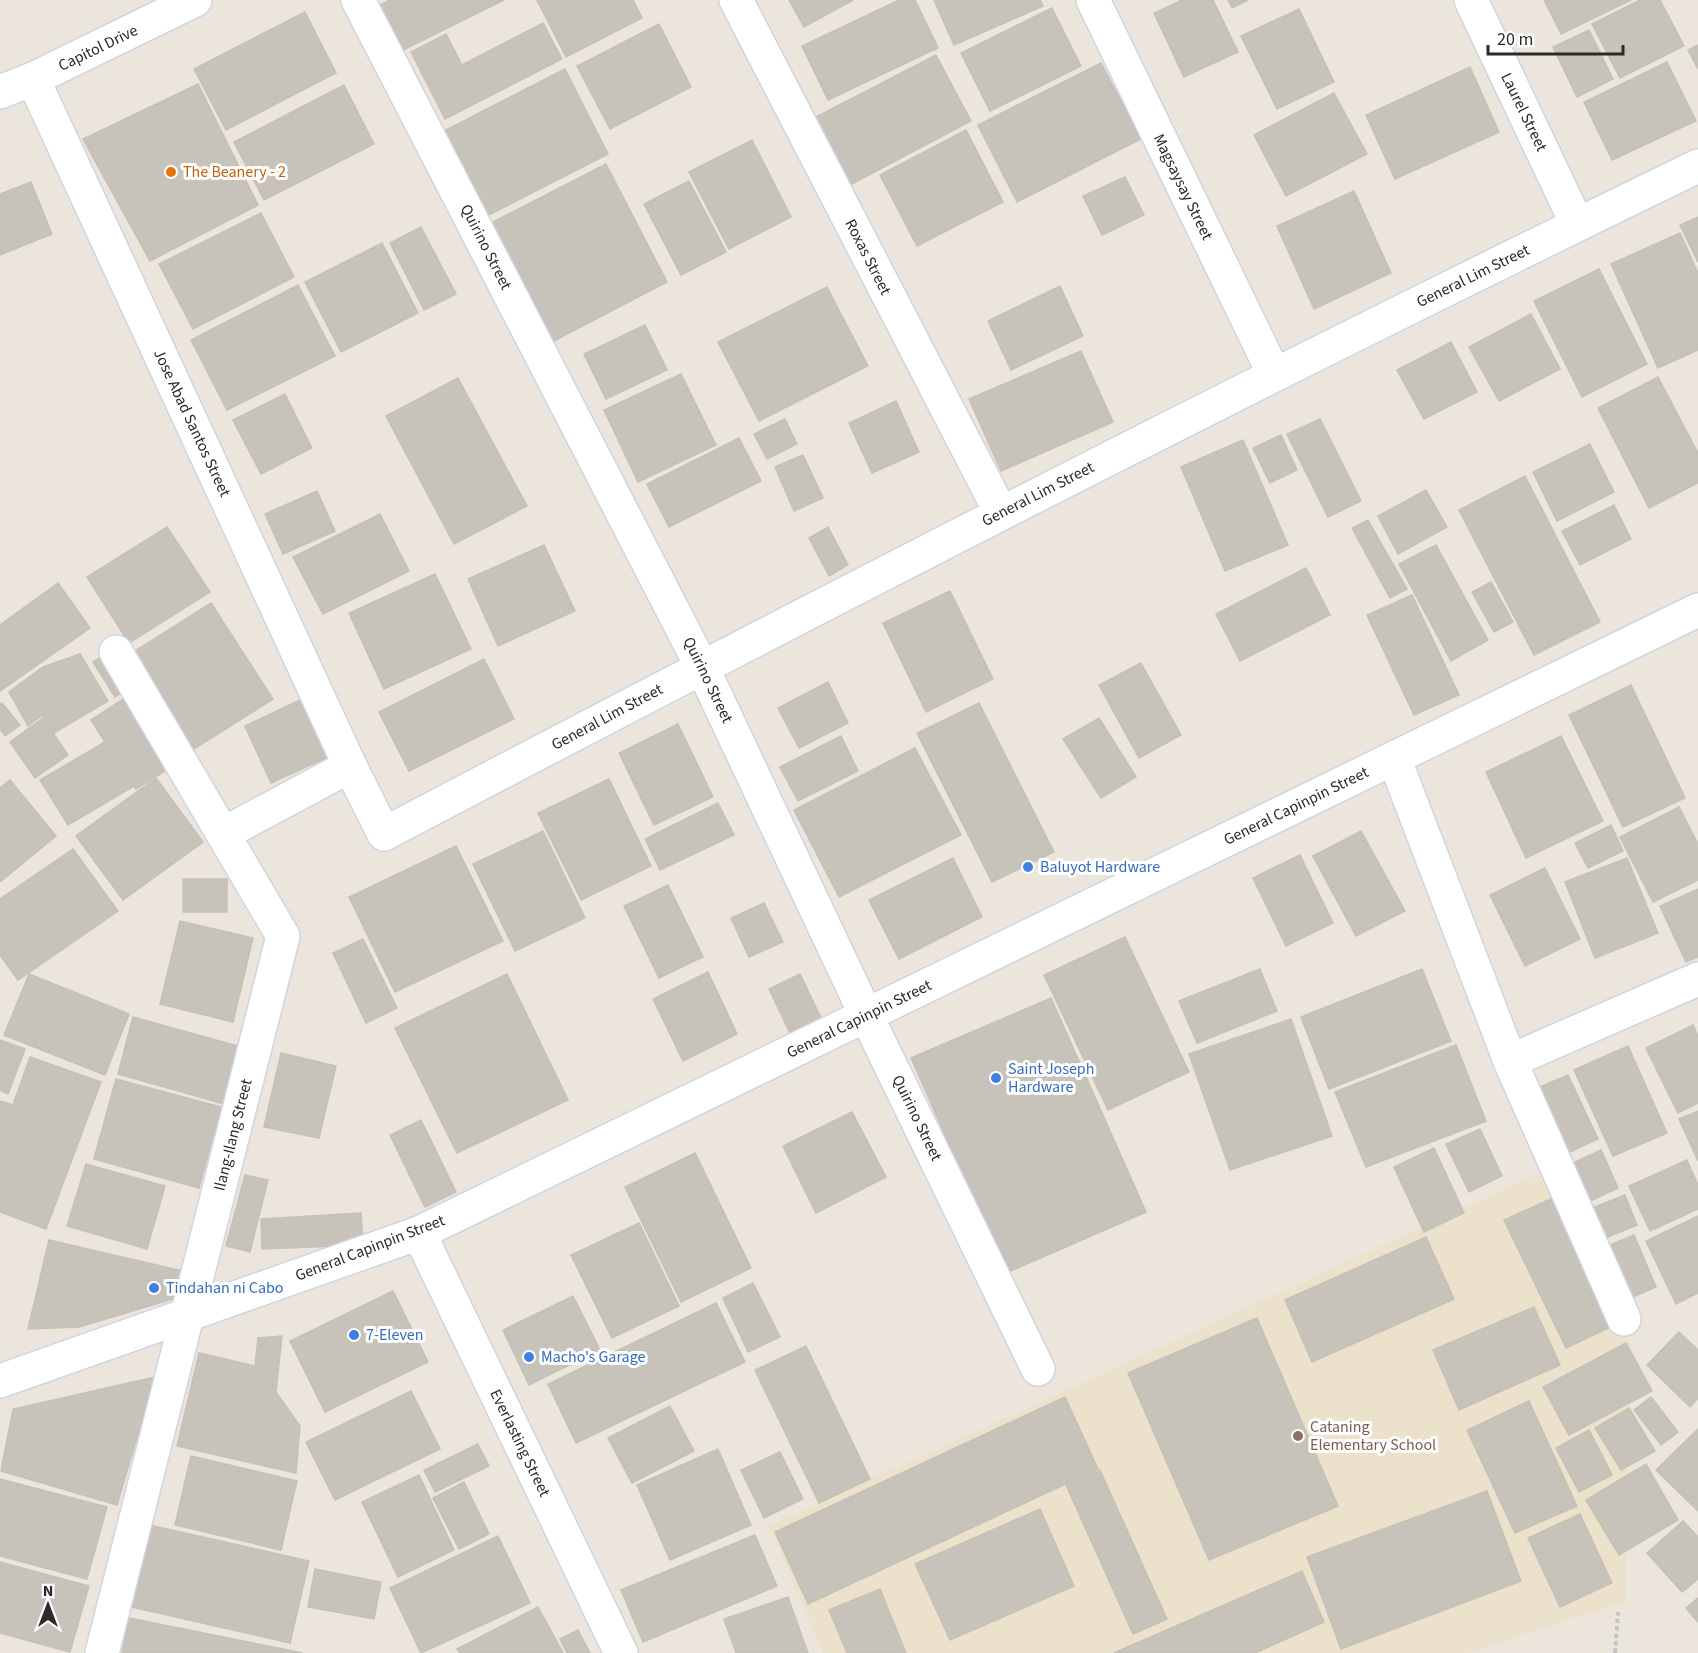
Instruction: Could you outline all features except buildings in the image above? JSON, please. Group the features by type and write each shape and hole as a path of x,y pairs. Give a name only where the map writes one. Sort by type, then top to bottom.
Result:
{"street":[{"name":"Capitol Drive","path":"0,92 33,79 195,0"},
{"name":"Quirino Street","path":"358,0 702,667 866,1015 1038,1369"},
{"name":"Roxas Street","path":"736,0 1001,513"},
{"name":"Magsaysay Street","path":"1093,0 1274,374"},
{"name":"Laurel Street","path":"1471,0 1577,224"},
{"name":"Jose Abad Santos Street","path":"33,79 350,766 384,834"},
{"name":"General Lim Street","path":"384,834 702,667 1274,374 1698,166"},
{"name":"General Capinpin Street","path":"0,1381 419,1233 1698,610"},
{"name":"Ilang-Ilang Street","path":"102,1653 283,936 116,652"},
{"path":"1394,758 1510,1061 1624,1319"},
{"path":"223,834 350,766"},
{"path":"1510,1061 1698,979"},
{"name":"Everlasting Street","path":"419,1233 621,1653"}],"path":[{"path":"1615,1653 1618,1612"}],"shaded area":[{"name":"Cataning Elementary School","path":"1549,1169 1632,1346 1626,1601 1468,1653 823,1653 769,1526"}],"place":[{"name":"The Beanery - 2","path":"171,172"},
{"name":"Baluyot Hardware","path":"1028,867"},
{"name":"Saint Joseph Hardware","path":"996,1078"},
{"name":"Tindahan ni Cabo","path":"154,1288"},
{"name":"7-Eleven","path":"354,1335"},
{"name":"Macho's Garage","path":"529,1357"},
{"name":"Cataning Elementary School","path":"1298,1436"}]}
